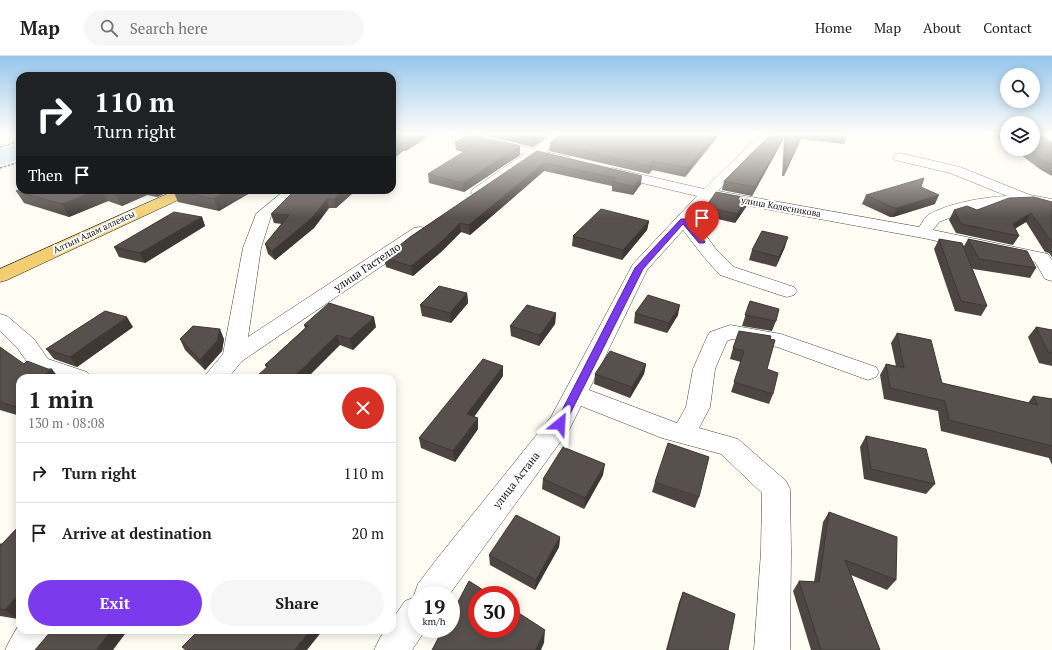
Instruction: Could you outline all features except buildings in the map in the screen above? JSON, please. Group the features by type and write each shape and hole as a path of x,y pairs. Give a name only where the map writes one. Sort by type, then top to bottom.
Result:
{"main road":[{"name":"Алтын Адам аллеясы","path":"0,276 179,194"}],"street":[{"path":"463,202 521,162"},
{"path":"570,162 579,164"},
{"name":"улица Астана","path":"436,586 560,424 639,268 707,194 740,162"},
{"path":"920,162 955,170 1030,199 1052,204"},
{"name":"улица Колесникова","path":"602,169 707,194 923,233 1042,258 1052,275"},
{"path":"234,356 252,248 264,214 289,194"},
{"path":"923,233 933,219 958,209 997,201 1030,199"},
{"path":"683,220 694,231 709,252 727,271 787,291"},
{"name":"улица Гастелло","path":"218,374 234,356 431,224"},
{"path":"0,320 26,344 40,364 69,374"},
{"path":"684,434 698,407 704,369 718,337 730,332 782,342 868,372"},
{"path":"575,394 671,431 729,446 776,489 776,552 772,650"},
{"path":"392,650 408,626"},
{"path":"23,650 33,634"}],"path":[{"path":"0,168 16,163"}],"route":[{"path":"560,424 639,268 683,220 702,242"}]}
